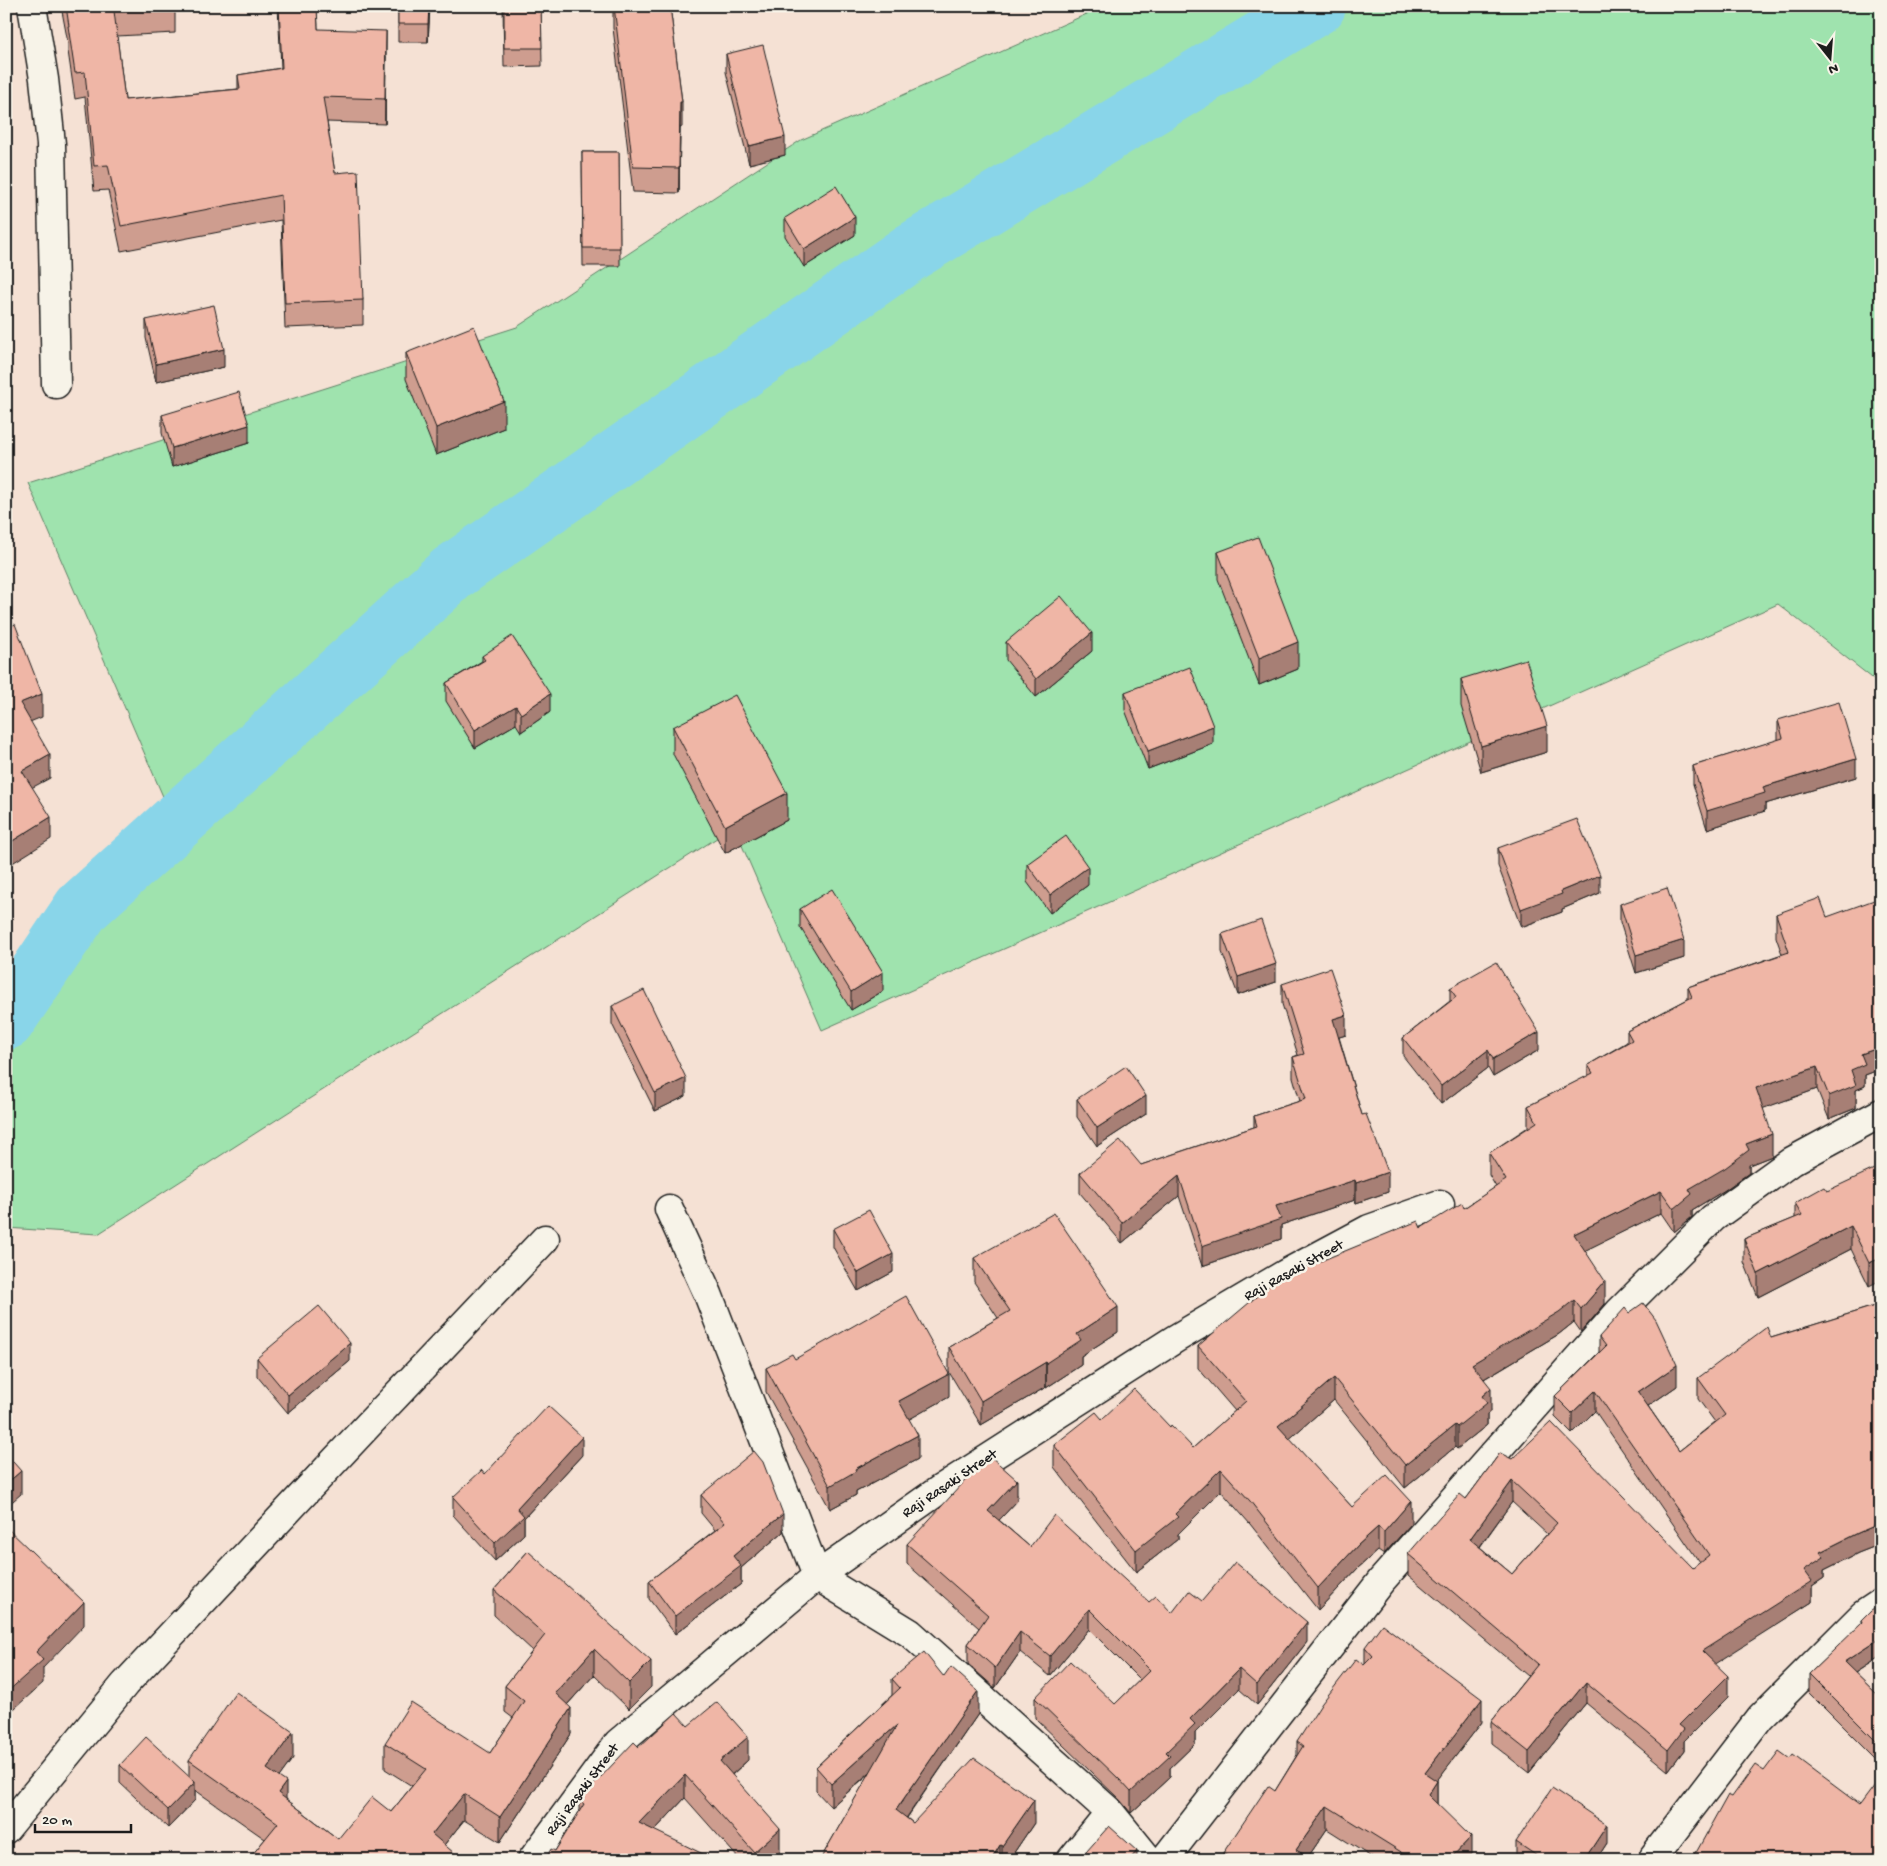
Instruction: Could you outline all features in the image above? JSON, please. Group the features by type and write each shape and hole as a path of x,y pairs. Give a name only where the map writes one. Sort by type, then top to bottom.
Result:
{"street":[{"path":"32,6 44,79 50,144 56,384"},
{"path":"1164,1860 1381,1581 1619,1312 1713,1218 1792,1161 1881,1113"},
{"name":"Raji Rasaki Street","path":"532,1860 618,1743 817,1576 942,1488 1184,1334 1285,1274 1369,1229 1440,1204"},
{"path":"669,1209 708,1294 817,1576 910,1633 1110,1812 1149,1860"},
{"path":"6,1829 125,1684 545,1239"},
{"path":"1652,1860 1760,1718 1863,1615 1881,1603"},
{"path":"1071,1860 1110,1812"}],"green space":[{"path":"1105,6 1881,6 1881,685 1778,604 822,1030 734,827 98,1234 6,1228 6,1022 174,822 28,483 517,327 801,140"}],"building":[{"path":"66,6 175,6 114,11 125,100 240,89 238,75 282,68 279,6 317,6 318,29 386,31 385,99 323,97 335,173 358,171 363,300 285,303 281,195 121,226 108,165 94,166 85,72 75,73"},
{"path":"398,6 429,6 428,24 398,24"},
{"path":"504,6 541,6 542,48 504,48"},
{"path":"614,6 670,6 682,102 680,102 679,168 633,167"},
{"path":"763,45 785,137 749,146 726,54"},
{"path":"582,152 619,152 620,248 583,248"},
{"path":"836,186 855,217 804,249 785,218"},
{"path":"214,305 224,349 156,364 146,320"},
{"path":"474,326 504,401 436,428 406,353"},
{"path":"239,392 249,425 172,448 162,415"},
{"path":"1258,537 1298,642 1259,658 1218,552"},
{"path":"1061,596 1092,633 1036,679 1006,642"},
{"path":"6,611 11,626 15,624 42,694 20,703 50,755 22,771 51,817 6,845"},
{"path":"512,636 550,694 521,714 516,706 475,730 446,683 485,660 482,656"},
{"path":"1526,659 1547,726 1481,746 1461,679"},
{"path":"1190,667 1213,726 1148,751 1125,692"},
{"path":"735,695 787,793 725,826 673,727"},
{"path":"1839,702 1856,759 1763,787 1765,793 1707,811 1693,766 1783,738 1778,720"},
{"path":"1577,819 1600,875 1561,891 1562,894 1521,909 1498,848"},
{"path":"1066,836 1088,867 1050,895 1027,864"},
{"path":"1667,888 1684,940 1636,955 1620,904"},
{"path":"832,889 883,972 851,992 800,909"},
{"path":"1820,898 1827,917 1877,899 1881,909 1881,1047 1861,1054 1865,1064 1851,1070 1856,1085 1829,1096 1817,1067 1756,1088 1772,1134 1746,1144 1749,1150 1725,1168 1689,1189 1692,1194 1674,1209 1661,1191 1574,1234 1605,1281 1581,1309 1574,1300 1559,1312 1472,1364 1491,1388 1482,1396 1487,1403 1457,1427 1455,1425 1405,1465 1334,1378 1278,1426 1352,1507 1387,1475 1411,1501 1384,1532 1378,1527 1358,1545 1318,1588 1250,1501 1221,1469 1175,1514 1178,1517 1136,1550 1054,1445 1096,1412 1102,1419 1134,1389 1193,1448 1246,1401 1198,1346 1292,1269 1294,1272 1418,1221 1421,1228 1462,1203 1464,1208 1506,1180 1489,1153 1537,1122 1528,1106 1593,1073 1588,1065 1632,1040 1627,1031 1692,997 1688,987 1789,952 1776,914"},
{"path":"1261,920 1276,964 1238,977 1222,934"},
{"path":"1496,962 1539,1032 1493,1059 1488,1050 1441,1086 1403,1038 1456,997 1450,988"},
{"path":"1330,968 1346,1015 1333,1019 1362,1115 1366,1114 1388,1172 1356,1183 1355,1180 1276,1206 1281,1219 1202,1246 1179,1176 1122,1223 1080,1173 1120,1140 1141,1165 1257,1126 1254,1116 1306,1099 1293,1057 1304,1054 1282,984"},
{"path":"644,990 686,1078 655,1093 612,1006"},
{"path":"1126,1066 1146,1096 1097,1128 1077,1099"},
{"path":"1874,1169 1881,1182 1881,1258 1869,1263 1851,1226 1758,1274 1744,1239 1802,1215 1795,1203 1824,1187 1827,1191"},
{"path":"869,1210 893,1254 858,1273 833,1229"},
{"path":"1054,1213 1118,1307 1077,1334 1081,1340 981,1401 949,1347 1010,1311 974,1258"},
{"path":"906,1296 949,1374 899,1401 918,1435 855,1469 856,1471 830,1486 766,1368 792,1354 795,1359"},
{"path":"1643,1303 1656,1320 1677,1365 1638,1392 1679,1451 1725,1415 1698,1378 1767,1327 1771,1338 1881,1304 1881,1523 1820,1552 1824,1557 1804,1570 1812,1581 1702,1651 1728,1676 1679,1725 1684,1729 1668,1750 1586,1682 1529,1752 1491,1722 1538,1664 1408,1554 1460,1494 1466,1499 1500,1453 1512,1459 1551,1422 1693,1568 1709,1555 1595,1391 1572,1413 1555,1396 1606,1346 1599,1337 1625,1308 1629,1313","holes":["1512,1481 1557,1523 1512,1574 1470,1539"]},
{"path":"319,1306 350,1343 288,1395 257,1358"},
{"path":"548,1406 582,1437 517,1508 524,1516 495,1543 453,1497 482,1470 485,1474"},
{"path":"754,1451 763,1462 783,1514 733,1556 741,1566 675,1616 649,1581 725,1523 701,1495"},
{"path":"6,1454 21,1471 6,1484"},
{"path":"990,1456 1017,1480 988,1511 1030,1547 1054,1515 1149,1602 1156,1596 1172,1613 1189,1591 1202,1601 1235,1562 1307,1622 1257,1685 1239,1669 1190,1719 1195,1724 1166,1752 1170,1756 1131,1792 1035,1698 1070,1661 1115,1704 1150,1670 1089,1609 1050,1656 1020,1632 995,1668 968,1644 988,1615 907,1544 985,1459"},
{"path":"6,1527 84,1602 36,1652 43,1660 6,1693"},
{"path":"528,1551 651,1661 629,1683 594,1649 555,1693 571,1708 500,1817 464,1794 432,1834 462,1860 420,1860 415,1856 412,1860 248,1860 278,1823 189,1760 236,1692 293,1732 267,1769 286,1782 278,1793 338,1839 372,1797 391,1812 426,1769 385,1743 411,1702 490,1753 524,1701 505,1686 545,1635 494,1590"},
{"path":"1881,1605 1881,1638 1844,1662 1881,1698 1881,1738 1877,1742 1809,1674 1862,1623 1861,1621 1871,1611"},
{"path":"1382,1624 1482,1699 1425,1773 1437,1781 1428,1795 1471,1837 1449,1860 1402,1860 1406,1855 1327,1806 1296,1850 1314,1860 1233,1860 1223,1853 1268,1786 1275,1791 1303,1746 1297,1742 1322,1703 1356,1659 1364,1665 1373,1656 1365,1647"},
{"path":"924,1652 944,1677 951,1667 978,1691 896,1810 913,1823 974,1758 1034,1800 991,1860 820,1860 897,1725 831,1784 816,1767 900,1688 892,1679"},
{"path":"717,1702 748,1737 720,1761 780,1829 754,1852 685,1775 639,1823 705,1855 703,1860 545,1860 551,1849 555,1851 584,1804 579,1800 634,1742 639,1747 676,1713 688,1726"},
{"path":"146,1737 195,1782 168,1810 120,1765"},
{"path":"1779,1751 1790,1759 1793,1755 1860,1805 1881,1777 1881,1860 1692,1860 1728,1795 1732,1797 1755,1765 1764,1771"},
{"path":"1552,1788 1607,1825 1584,1860 1543,1860 1516,1842"},
{"path":"1109,1826 1137,1851 1129,1860 1079,1860"}],"waterway":[{"path":"6,1021 82,908 452,573 911,252 1317,6"}]}
